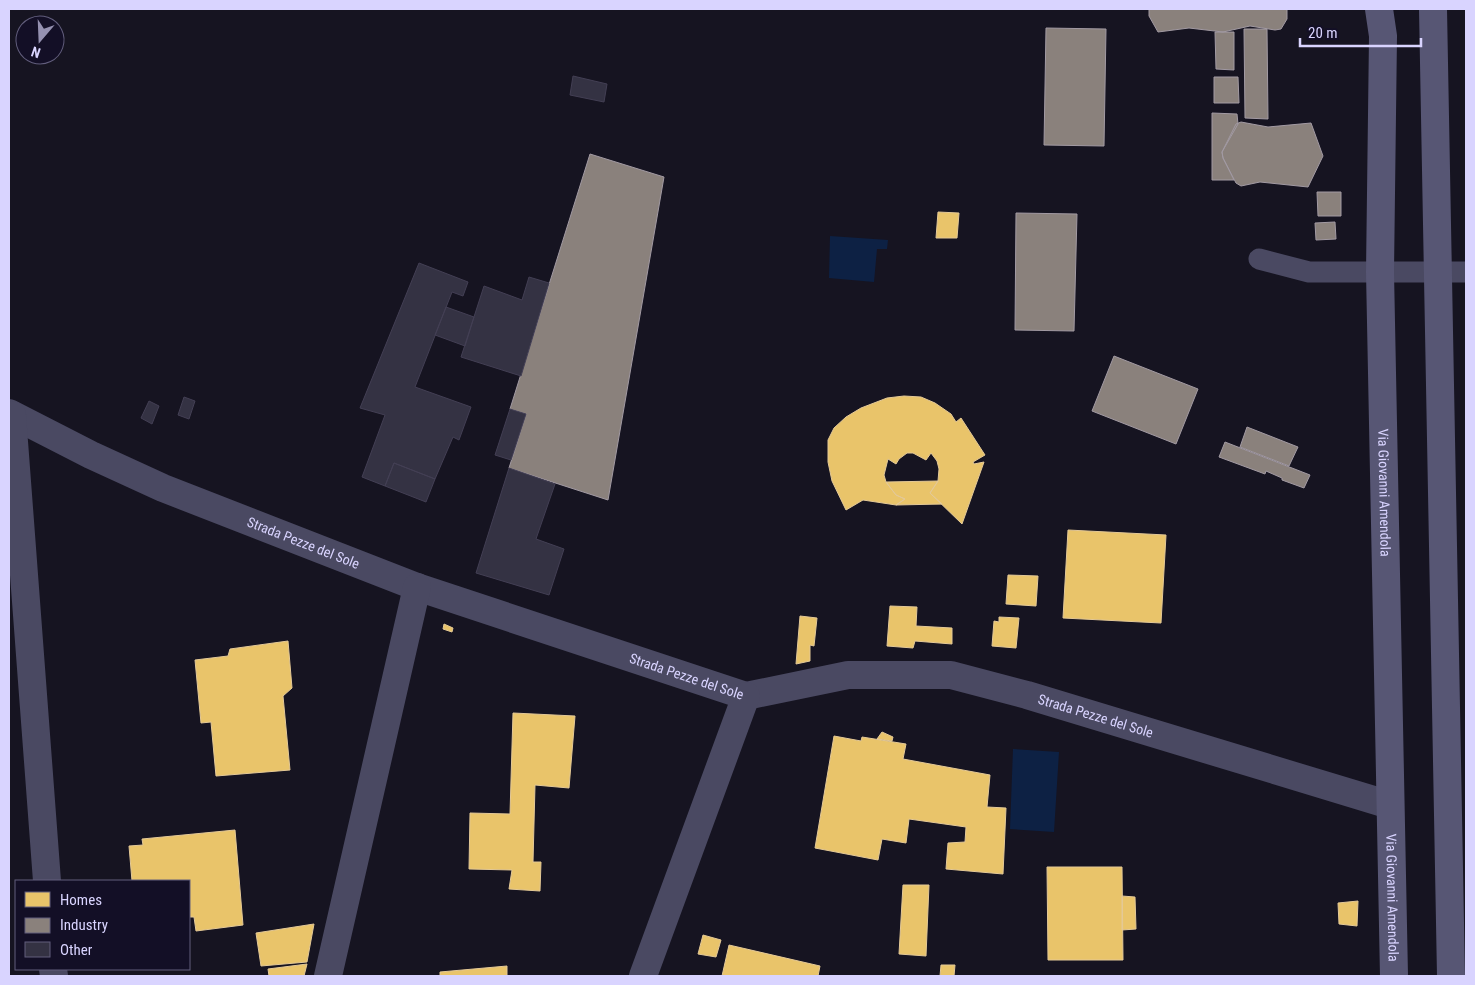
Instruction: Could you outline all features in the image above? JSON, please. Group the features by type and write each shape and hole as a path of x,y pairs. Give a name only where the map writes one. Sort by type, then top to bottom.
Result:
{"main road":[{"name":"Via Giovanni Amendola","path":"1380,9 1383,36 1380,272 1394,976"},
{"path":"1433,9 1451,976"}],"street":[{"name":"Strada Pezze del Sole","path":"11,414 163,488 418,587 746,696 848,675 950,675 1027,695 1390,805"},
{"path":"11,414 47,880"},
{"path":"328,976 418,587"},
{"path":"643,976 746,696"}],"lane":[{"path":"1259,258 1309,272 1466,272"}],"water":[{"path":"830,236 888,240 887,249 877,249 874,282 829,278"},
{"path":"1013,749 1059,752 1054,832 1010,829"}],"building: Homes":[{"path":"938,212 959,213 957,238 936,238"},
{"path":"921,397 935,403 951,414 956,422 961,418 985,455 973,462 974,464 984,462 962,524 930,493 938,481 939,469 937,461 931,453 926,460 913,453 907,453 896,464 888,459 884,475 886,482 896,495 905,499 896,505 863,500 846,510 832,481 828,462 828,440 834,428 846,417 861,408 887,398"},
{"path":"938,481 930,493 942,504 896,505 905,499 896,495 886,482"},
{"path":"1068,530 1166,535 1161,623 1063,618"},
{"path":"1008,575 1038,576 1036,606 1006,604"},
{"path":"890,606 917,607 916,626 952,628 952,644 915,641 913,648 887,646"},
{"path":"800,616 817,618 814,646 810,645 810,661 796,664"},
{"path":"999,617 1019,618 1016,648 992,646 994,621 999,622"},
{"path":"444,624 453,628 452,632 443,629"},
{"path":"288,641 292,688 283,696 290,770 216,776 211,722 201,723 195,660 228,656 230,649"},
{"path":"513,713 575,716 569,788 535,785 533,862 541,862 540,891 509,889 512,870 469,869 470,813 510,814"},
{"path":"882,732 893,737 892,741 877,739"},
{"path":"834,736 861,741 862,737 906,744 903,759 990,775 987,807 1006,808 1003,874 946,869 948,843 965,842 966,827 909,819 906,843 882,839 878,860 815,848"},
{"path":"235,830 243,925 196,931 194,917 190,917 190,880 132,880 129,846 143,845 142,839"},
{"path":"1047,867 1122,867 1123,960 1048,960"},
{"path":"903,885 929,885 926,956 899,954"},
{"path":"1122,896 1135,897 1136,929 1122,930"},
{"path":"1358,901 1357,926 1339,924 1338,903"},
{"path":"314,924 307,962 261,966 256,933"},
{"path":"703,935 721,940 716,957 698,954"},
{"path":"729,945 820,966 818,976 722,976"},
{"path":"307,964 304,976 269,976 268,969"},
{"path":"941,965 955,965 954,976 940,976"},
{"path":"507,966 507,976 440,976 440,972"}],"building: Industry":[{"path":"1149,9 1287,9 1287,19 1281,29 1275,30 1250,26 1223,32 1189,28 1158,32 1149,16"},
{"path":"1046,28 1106,29 1104,146 1044,145"},
{"path":"1244,29 1267,29 1268,119 1245,118"},
{"path":"1215,32 1234,32 1234,70 1216,69"},
{"path":"1214,77 1238,77 1239,103 1214,103"},
{"path":"1212,113 1237,114 1238,124 1222,152 1234,180 1212,180"},
{"path":"1241,122 1268,127 1311,123 1323,156 1308,187 1260,182 1241,186 1236,183 1223,158 1222,152 1236,124"},
{"path":"590,154 664,177 608,500 509,468 526,414 510,409"},
{"path":"1317,192 1341,192 1341,216 1318,216"},
{"path":"1016,213 1077,214 1074,331 1015,330"},
{"path":"1335,222 1336,239 1316,240 1315,223"},
{"path":"1114,356 1198,389 1176,444 1092,411"},
{"path":"1247,427 1298,447 1289,466 1240,447"},
{"path":"1225,442 1310,475 1304,488 1282,480 1282,478 1266,471 1265,474 1219,457"}],"building: Other":[{"path":"573,76 607,84 604,102 570,95"},
{"path":"419,263 468,282 463,296 452,292 415,387 471,407 459,440 453,437 435,479 394,463 385,486 362,477 385,415 360,408"},
{"path":"529,277 549,283 521,376 461,357 484,286 522,300"},
{"path":"446,307 474,317 465,346 435,335"},
{"path":"184,397 195,401 189,419 178,415"},
{"path":"149,401 159,406 152,424 141,418"},
{"path":"510,409 526,414 511,460 495,455"},
{"path":"394,463 435,479 426,502 385,486"},
{"path":"509,468 555,484 536,539 564,549 549,595 476,573"}]}
